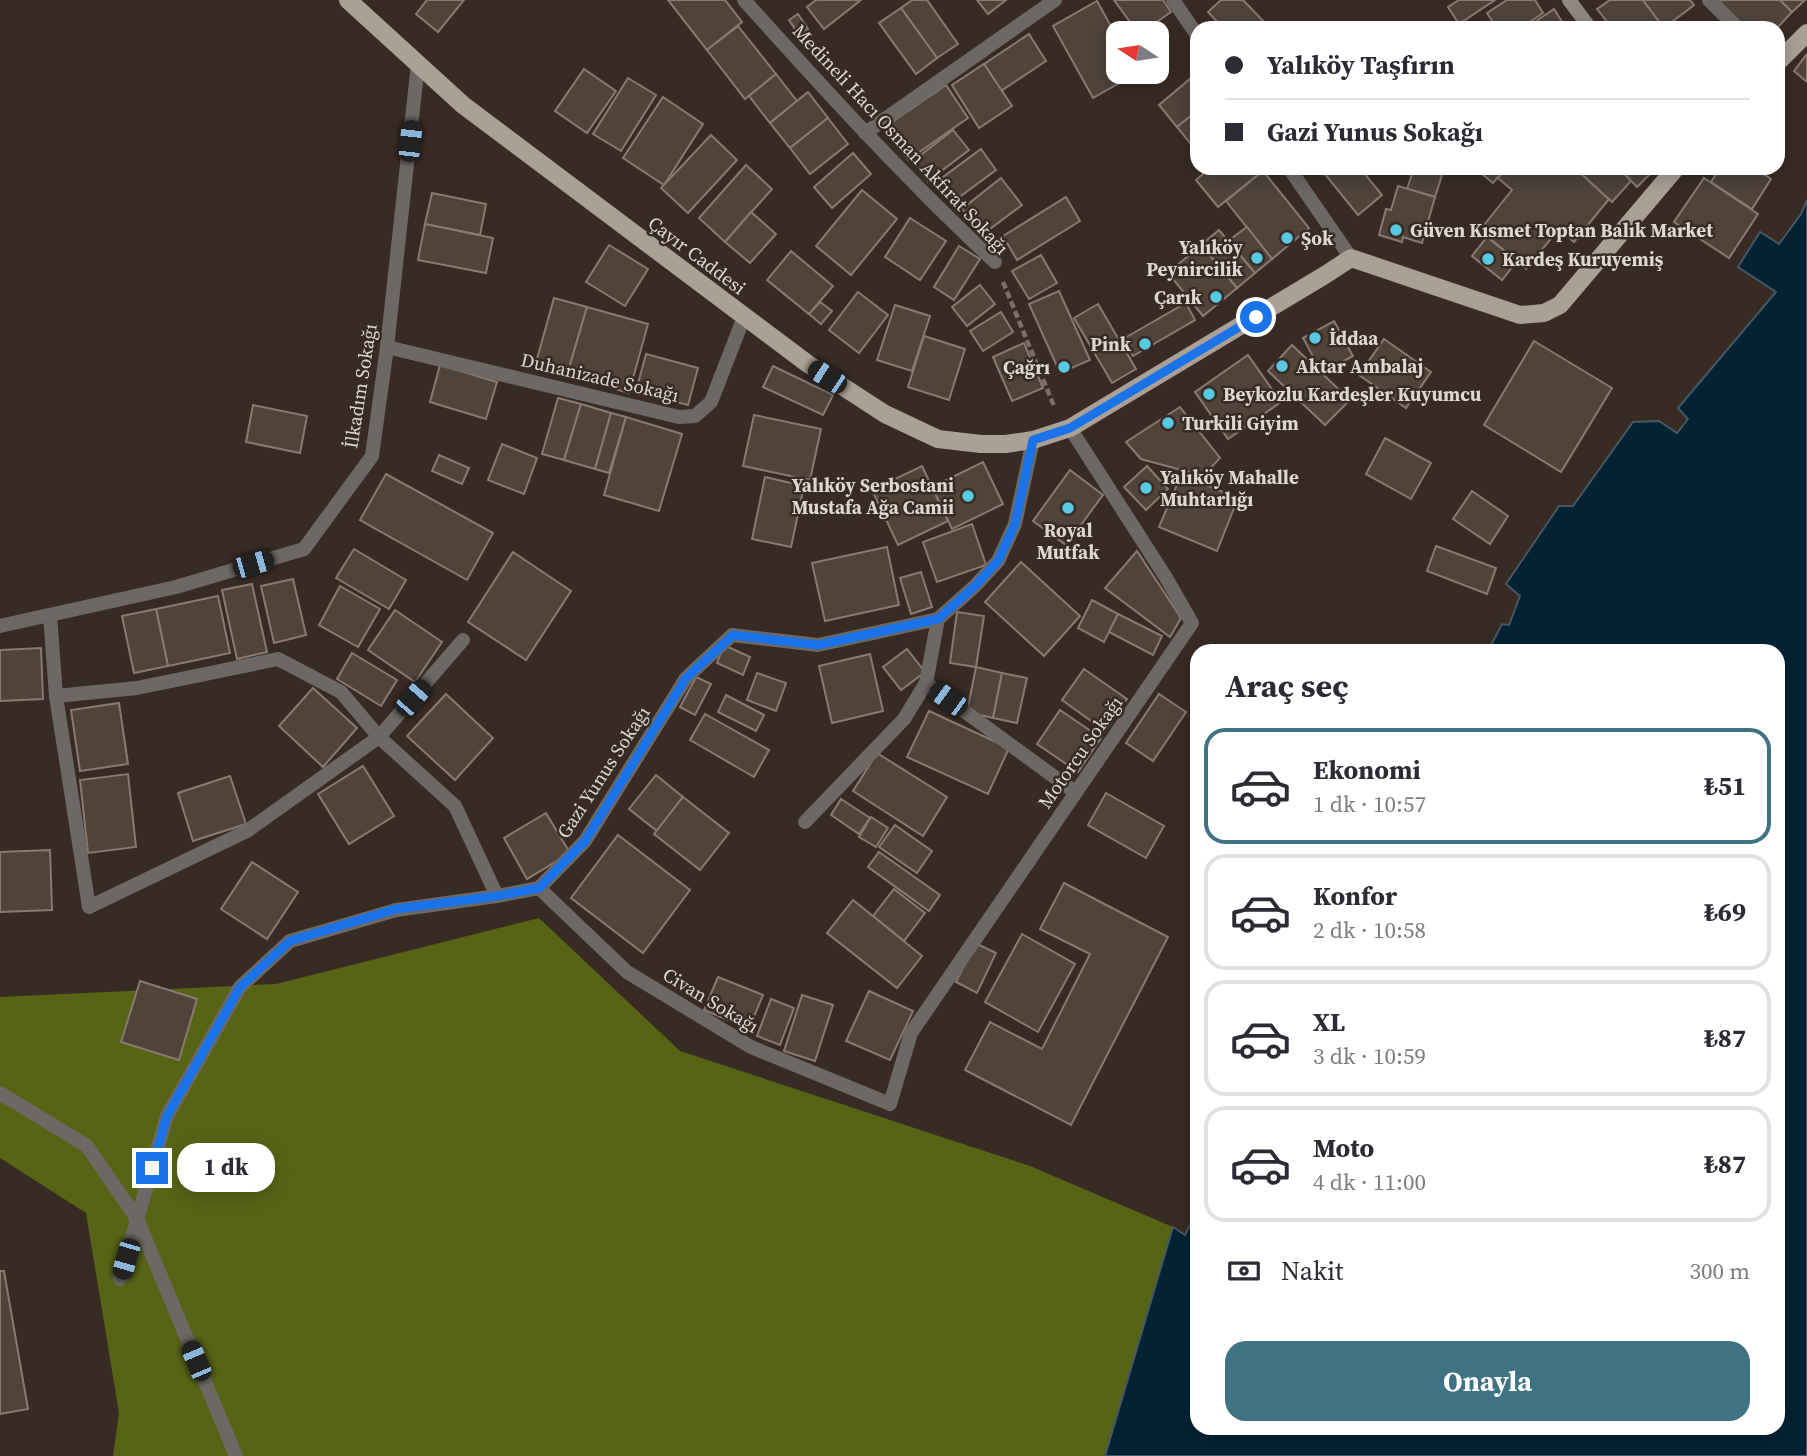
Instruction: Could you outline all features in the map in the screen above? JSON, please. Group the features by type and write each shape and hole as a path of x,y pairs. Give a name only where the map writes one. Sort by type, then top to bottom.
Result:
{"main road":[{"name":"Çayır Caddesi","path":"348,0 463,105 744,317 808,364 885,414 938,439 1006,444 1033,440 1067,429 1351,258"},
{"path":"1785,55 1807,33"},
{"path":"1351,258 1520,316 1545,313 1560,306 1670,175"}],"street":[{"name":"Medineli Hacı Osman Akfırat Sokağı","path":"744,0 865,133 995,262"},
{"path":"865,133 1055,0"},
{"path":"1173,0 1190,25"},
{"path":"1569,0 1585,21"},
{"path":"1709,0 1730,21"},
{"name":"İlkadım Sokağı","path":"0,626 176,587 304,549 372,456 387,347 418,64"},
{"path":"1294,175 1351,258"},
{"name":"Duhanizade Sokağı","path":"387,347 679,417 695,416 711,402 744,317"},
{"name":"Motorcu Sokağı","path":"890,1104 911,1033 1192,623 1165,576 1067,429"},
{"name":"Gazi Yunus Sokağı","path":"539,888 585,841 686,678 733,635 818,645 938,619 975,586 998,561 1015,524 1033,440"},
{"path":"50,615 56,696 89,907 247,831 379,737 463,640"},
{"path":"805,822 904,719 926,683 938,619"},
{"path":"56,696 137,688 278,659 341,692 379,737 455,806 497,896"},
{"path":"926,683 1075,792"},
{"path":"120,1279 167,1116 240,987 290,941 396,909 539,888"},
{"name":"Civan Sokağı","path":"539,888 626,972 751,1047 890,1104"},
{"path":"0,1093 87,1146 137,1219 236,1456"}],"path":[{"name":"Medineli Hacı Osman Akfırat Sokağı","path":"995,262 1067,429"}],"green space":[{"path":"539,918 680,1051 1030,1166 1173,1227 1105,1456 113,1456 119,1413 86,1213 0,1158 0,997 276,984"}],"water":[{"path":"1807,200 1807,1456 1105,1456 1173,1227 1185,1235 1190,1225 1190,1435 1785,1435 1785,644 1492,644 1502,624 1509,625 1520,596 1506,584 1559,506 1573,506 1633,422 1659,421 1677,433 1688,419 1678,408 1776,292 1738,267 1760,232 1779,244 1801,214"}],"building":[{"path":"427,0 464,0 438,32 416,14"},
{"path":"668,0 725,0 742,22 707,50"},
{"path":"816,0 861,0 824,29 807,7"},
{"path":"912,0 927,0 958,44 937,58 901,8"},
{"path":"977,0 1006,0 988,14"},
{"path":"1114,0 1163,0 1171,12 1158,21 1129,21"},
{"path":"1221,0 1243,0 1263,21 1216,21 1208,12"},
{"path":"1459,0 1495,0 1464,21 1457,21 1448,7"},
{"path":"1507,0 1535,0 1543,13 1531,21 1492,21 1487,13"},
{"path":"1610,0 1643,0 1659,21 1606,21 1597,9"},
{"path":"1643,0 1690,0 1694,5 1673,21 1659,21"},
{"path":"1718,0 1780,0 1792,12 1784,21 1739,21"},
{"path":"1780,0 1805,0 1792,12"},
{"path":"1097,1 1108,21 1106,84 1118,84 1093,98 1053,26"},
{"path":"901,8 937,58 916,74 879,23"},
{"path":"1554,9 1562,21 1536,21"},
{"path":"798,14 808,29 799,35 789,20"},
{"path":"738,26 776,74 745,99 707,50"},
{"path":"1029,34 1046,61 1001,91 984,64"},
{"path":"1807,54 1807,82 1794,71"},
{"path":"984,64 1012,106 979,128 952,85"},
{"path":"584,69 616,91 587,133 555,111"},
{"path":"776,74 797,101 770,123 749,96"},
{"path":"628,78 656,95 621,151 593,134"},
{"path":"1190,79 1190,117 1177,127 1159,105"},
{"path":"946,85 968,118 908,160 885,127"},
{"path":"808,92 828,118 790,148 770,123"},
{"path":"663,97 703,124 664,185 623,158"},
{"path":"1190,117 1190,143 1177,127"},
{"path":"828,118 848,144 810,174 790,148"},
{"path":"953,130 969,150 928,181 913,161"},
{"path":"711,135 737,160 688,213 661,188"},
{"path":"981,149 996,170 954,201 939,180"},
{"path":"853,153 871,174 832,208 814,187"},
{"path":"746,165 772,189 725,242 699,218"},
{"path":"1202,175 1258,175 1218,207 1196,180"},
{"path":"1258,175 1266,175 1309,228 1272,259 1226,201"},
{"path":"1326,175 1366,175 1382,195 1358,215"},
{"path":"1412,175 1442,175 1435,197 1407,189"},
{"path":"1483,175 1500,175 1493,183"},
{"path":"1500,175 1583,175 1609,199 1574,242 1559,229 1526,269 1480,230 1512,190 1498,178"},
{"path":"1583,175 1625,175 1631,181 1612,202"},
{"path":"1626,175 1649,175 1637,187"},
{"path":"1716,175 1765,175 1771,179 1752,209 1711,182"},
{"path":"1001,178 1022,205 982,235 962,209"},
{"path":"1704,178 1758,214 1729,258 1674,222"},
{"path":"1398,186 1435,197 1422,243 1403,237 1402,242 1379,235 1386,209 1391,210"},
{"path":"862,190 897,219 851,275 816,246"},
{"path":"432,193 486,204 480,235 425,224"},
{"path":"1066,197 1080,221 1017,260 1003,236"},
{"path":"751,212 776,234 750,263 725,242"},
{"path":"910,218 946,241 920,280 885,257"},
{"path":"425,224 493,238 486,273 418,260"},
{"path":"1247,227 1272,259 1255,273 1228,241"},
{"path":"1219,230 1255,273 1237,288 1201,245"},
{"path":"1487,237 1517,261 1502,280 1472,256"},
{"path":"609,245 648,269 625,306 586,282"},
{"path":"1201,245 1237,288 1203,316 1168,273"},
{"path":"959,246 980,259 954,300 934,287"},
{"path":"791,251 833,286 809,314 767,280"},
{"path":"1041,255 1057,283 1029,299 1012,271"},
{"path":"980,285 995,304 967,326 952,307"},
{"path":"1059,291 1090,360 1060,373 1029,304"},
{"path":"858,292 888,315 859,353 829,330"},
{"path":"554,298 587,307 567,375 535,366"},
{"path":"820,302 832,311 821,324 809,314"},
{"path":"1186,303 1195,320 1133,356 1123,339"},
{"path":"1098,304 1136,369 1112,383 1074,318"},
{"path":"895,305 930,316 912,371 877,360"},
{"path":"587,307 648,324 629,393 567,375"},
{"path":"1001,312 1013,332 983,351 970,331"},
{"path":"1334,321 1353,356 1322,373 1303,338"},
{"path":"924,336 965,349 949,400 908,387"},
{"path":"1384,339 1431,372 1406,408 1359,375"},
{"path":"1534,341 1612,388 1561,472 1484,425"},
{"path":"1024,343 1043,388 1012,401 993,357"},
{"path":"1292,345 1350,400 1325,425 1268,371"},
{"path":"646,354 698,368 688,405 636,391"},
{"path":"1248,355 1281,402 1228,439 1195,392"},
{"path":"440,365 497,382 486,419 430,402"},
{"path":"773,366 833,395 823,415 763,387"},
{"path":"558,398 581,404 564,460 542,454"},
{"path":"581,404 611,413 595,469 564,460"},
{"path":"253,405 307,416 300,453 246,442"},
{"path":"1180,407 1220,458 1203,476 1141,459 1126,442"},
{"path":"611,413 626,417 609,473 595,469"},
{"path":"754,415 821,429 810,480 743,466"},
{"path":"626,417 682,434 659,511 604,495"},
{"path":"1385,438 1431,463 1411,499 1366,474"},
{"path":"502,444 537,458 524,494 488,480"},
{"path":"439,455 469,468 462,484 432,471"},
{"name":"Yalıköy Serbostani Mustafa Ağa Camii","path":"983,462 1003,504 952,529 932,487"},
{"path":"922,466 948,521 898,545 872,490"},
{"name":"Yalıköy Mahalle Muhtarlığı","path":"1147,466 1168,489 1146,510 1124,487"},
{"name":"Royal Mutfak","path":"1070,470 1103,495 1066,545 1033,521"},
{"path":"386,474 493,533 467,580 360,520"},
{"path":"1181,475 1238,498 1217,551 1159,527"},
{"path":"765,477 804,486 791,547 752,539"},
{"path":"1472,491 1508,516 1490,544 1453,519"},
{"path":"972,524 986,565 937,582 923,542"},
{"path":"1436,546 1496,568 1487,594 1427,571"},
{"path":"887,547 899,605 825,621 812,563"},
{"path":"354,549 406,580 389,609 336,578"},
{"path":"1137,551 1181,618 1170,637 1105,588"},
{"path":"513,552 571,591 526,660 468,622"},
{"path":"1021,562 1080,616 1044,656 985,602"},
{"path":"921,572 932,607 911,614 900,578"},
{"path":"293,579 306,635 274,643 261,586"},
{"path":"252,584 267,652 237,659 222,590"},
{"path":"340,586 380,609 358,647 319,625"},
{"path":"218,596 230,653 168,666 156,609"},
{"path":"1092,600 1118,614 1104,642 1078,628"},
{"path":"156,609 168,666 134,673 122,616"},
{"path":"395,610 442,642 415,682 368,650"},
{"path":"957,612 984,616 976,667 950,663"},
{"path":"1118,614 1162,636 1153,655 1109,632"},
{"path":"724,645 750,657 743,675 717,663"},
{"path":"41,648 43,699 0,701 0,650"},
{"path":"907,649 925,672 901,690 883,667"},
{"path":"352,653 397,680 381,706 337,679"},
{"path":"870,654 883,711 832,723 819,666"},
{"path":"976,667 1002,673 993,718 967,712"},
{"path":"1084,669 1127,699 1105,731 1062,700"},
{"path":"757,673 786,683 776,711 747,700"},
{"path":"1002,673 1027,678 1017,723 993,718"},
{"path":"696,677 711,684 695,715 680,707"},
{"path":"313,688 357,728 323,767 279,726"},
{"path":"446,694 493,738 455,780 407,736"},
{"path":"1159,694 1186,712 1153,761 1126,743"},
{"path":"726,695 764,715 756,731 718,712"},
{"path":"119,703 128,764 80,771 71,710"},
{"path":"1060,710 1101,738 1078,772 1037,744"},
{"path":"929,711 1009,748 988,794 907,757"},
{"path":"705,714 769,750 754,777 690,740"},
{"path":"877,753 947,797 923,836 853,791"},
{"path":"363,766 394,816 349,844 318,794"},
{"path":"128,774 136,847 88,853 80,780"},
{"path":"656,775 683,797 657,831 629,809"},
{"path":"230,776 246,824 193,841 178,793"},
{"path":"1106,793 1164,826 1146,858 1088,825"},
{"path":"683,797 729,833 700,870 654,834"},
{"path":"841,799 870,818 859,834 831,815"},
{"path":"546,813 570,853 527,879 504,838"},
{"path":"871,817 888,828 876,847 859,837"},
{"path":"895,825 932,851 917,873 879,847"},
{"path":"618,835 690,890 643,953 571,898"},
{"path":"50,850 52,910 0,912 0,852"},
{"path":"879,852 940,895 929,911 868,867"},
{"path":"252,862 298,892 267,939 221,909"},
{"path":"1064,883 1168,937 1071,1125 965,1070 990,1022 1042,1049 1090,954 1040,929"},
{"path":"894,889 925,913 904,941 873,916"},
{"path":"853,900 922,956 897,988 827,933"},
{"path":"1022,934 1075,964 1038,1032 985,1002"},
{"path":"975,943 996,953 977,993 956,982"},
{"path":"718,977 763,995 749,1029 704,1010"},
{"path":"140,981 197,999 179,1060 121,1042"},
{"path":"869,991 913,1011 890,1060 846,1041"},
{"path":"802,995 833,1005 815,1061 784,1051"},
{"path":"771,999 794,1008 780,1045 757,1036"},
{"path":"0,1271 4,1271 28,1409 0,1414"}],"place":[{"name":"Güven Kısmet Toptan Balık Market","path":"1396,230"},
{"name":"Şok","path":"1287,238"},
{"name":"Yalıköy Peynircilik","path":"1257,258"},
{"name":"Kardeş Kuruyemiş","path":"1488,259"},
{"name":"Çarık","path":"1216,297"},
{"name":"İddaa","path":"1315,338"},
{"name":"Pink","path":"1145,344"},
{"name":"Aktar Ambalaj","path":"1282,366"},
{"name":"Çağrı","path":"1064,367"},
{"name":"Beykozlu Kardeşler Kuyumcu","path":"1209,394"},
{"name":"Turkili Giyim","path":"1168,423"},
{"name":"Yalıköy Mahalle Muhtarlığı","path":"1146,488"},
{"name":"Yalıköy Serbostani Mustafa Ağa Camii","path":"968,496"},
{"name":"Royal Mutfak","path":"1068,508"}],"route":[{"path":"152,1168 167,1116 240,987 290,941 396,909 539,888 585,841 686,678 733,635 818,645 938,619 998,561 1015,524 1033,440 1070,428 1256,317"}]}
